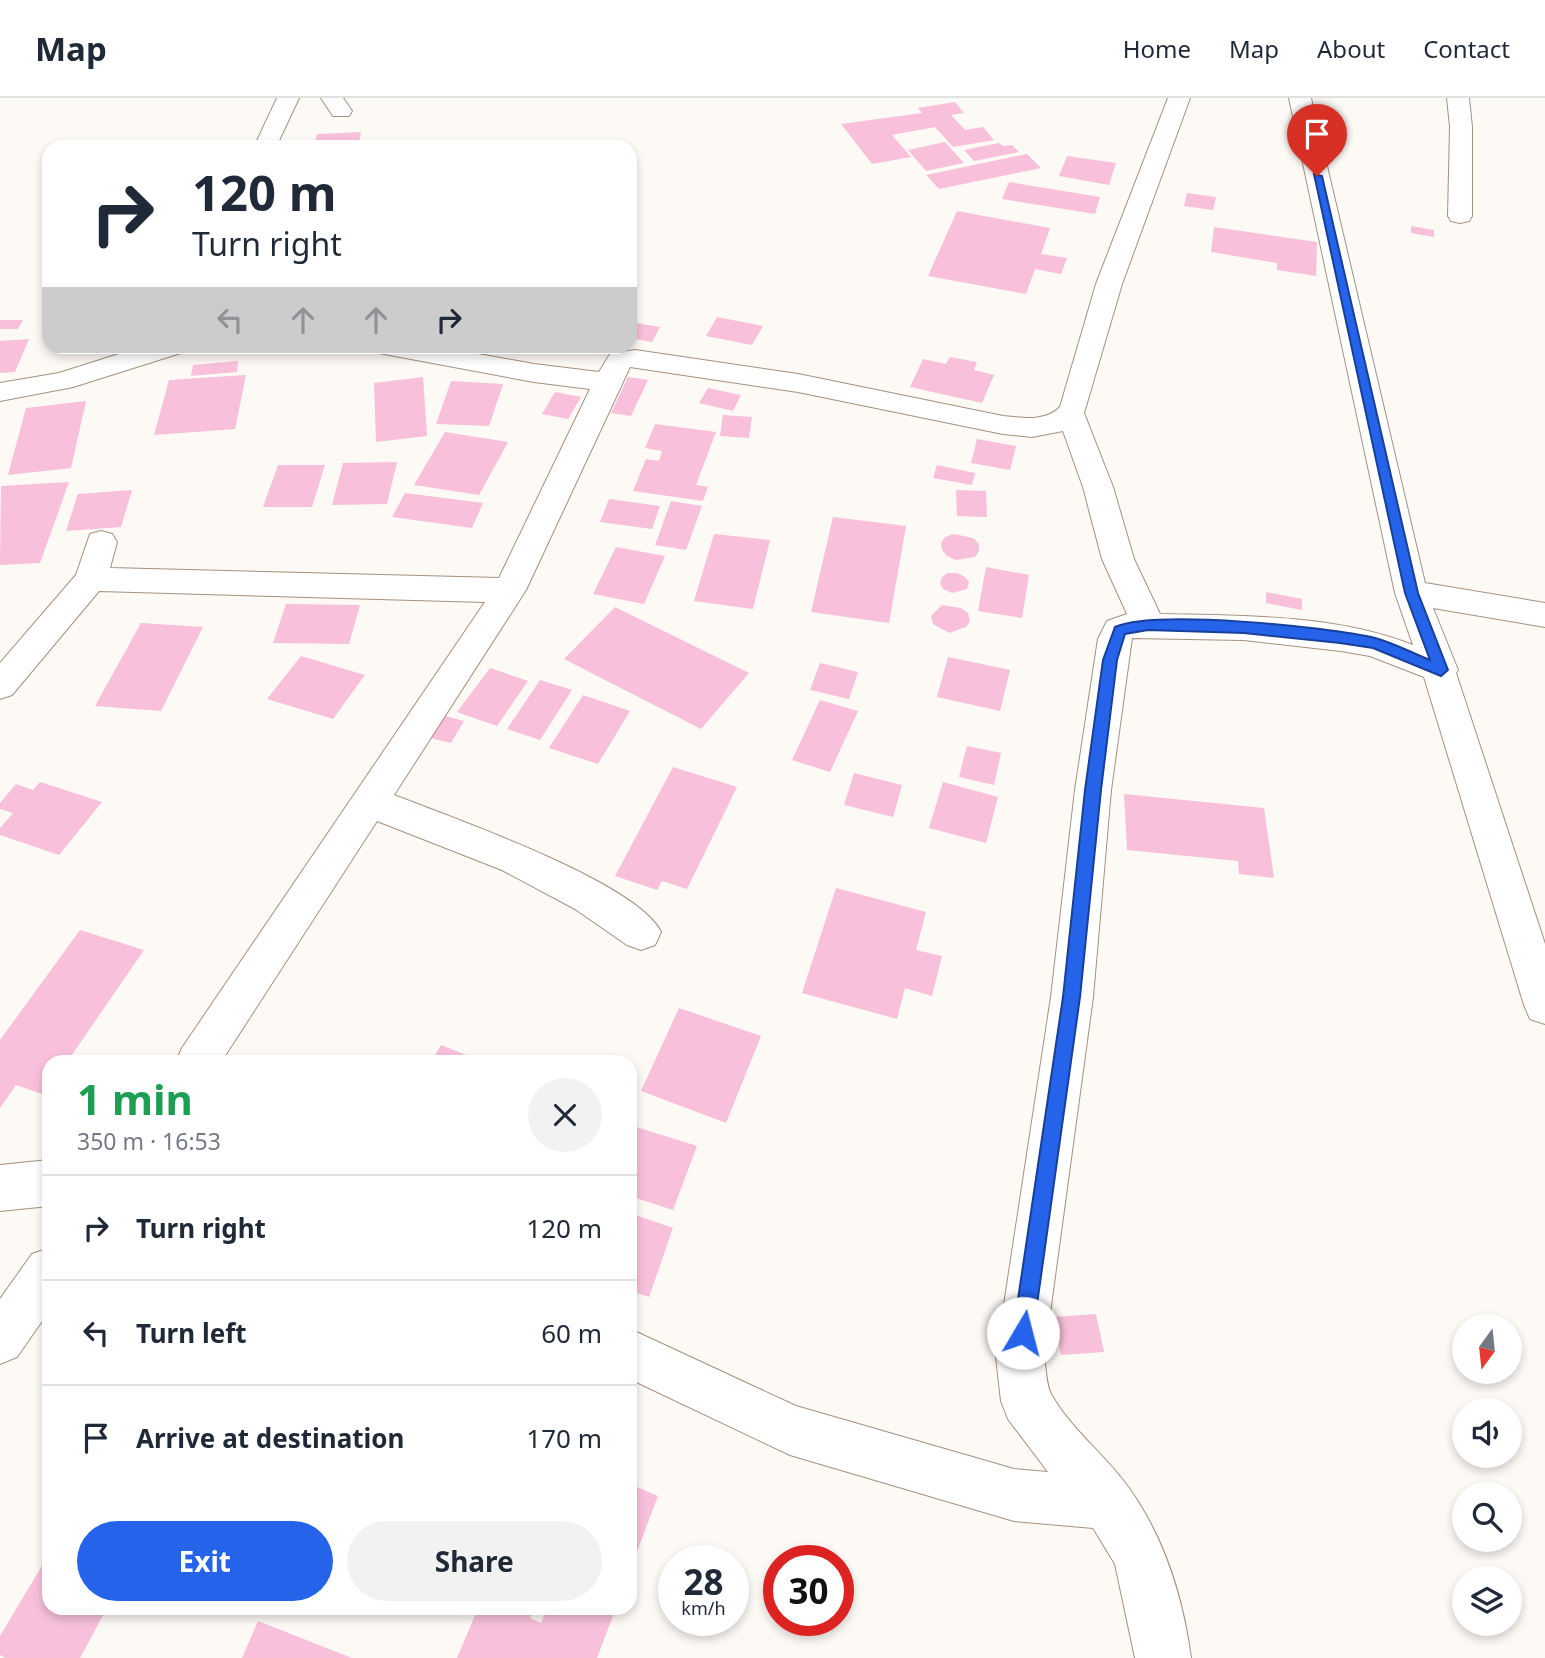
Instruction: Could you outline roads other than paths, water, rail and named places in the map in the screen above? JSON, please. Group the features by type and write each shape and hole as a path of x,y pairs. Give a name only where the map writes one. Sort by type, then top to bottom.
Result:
{"street":[{"path":"268,140 288,98"},
{"path":"1148,625 1118,559 1098,486 1070,415 1108,284 1179,98"},
{"path":"1300,98 1411,593 1441,670 1487,828 1544,997"},
{"path":"1458,98 1461,127 1460,216"},
{"path":"0,392 63,381 149,354"},
{"path":"428,354 534,373 607,382"},
{"path":"202,1055 510,590 607,382 620,360 635,358 797,383 1003,425 1033,428 1059,422 1070,415"},
{"path":"0,687 91,579 102,542"},
{"path":"91,579 217,581 423,591 510,590"},
{"path":"1411,593 1545,615"},
{"path":"1163,1658 1161,1640 1139,1555 1108,1503 1053,1439 1026,1401 1020,1357 1072,997 1093,790 1111,652 1119,631 1129,626 1244,628 1376,644 1441,670"},
{"path":"369,802 515,858 589,897 641,932"},
{"path":"0,1188 42,1184"},
{"path":"0,1340 42,1281"},
{"path":"637,1356 790,1430 1014,1495 1108,1503"}]}
